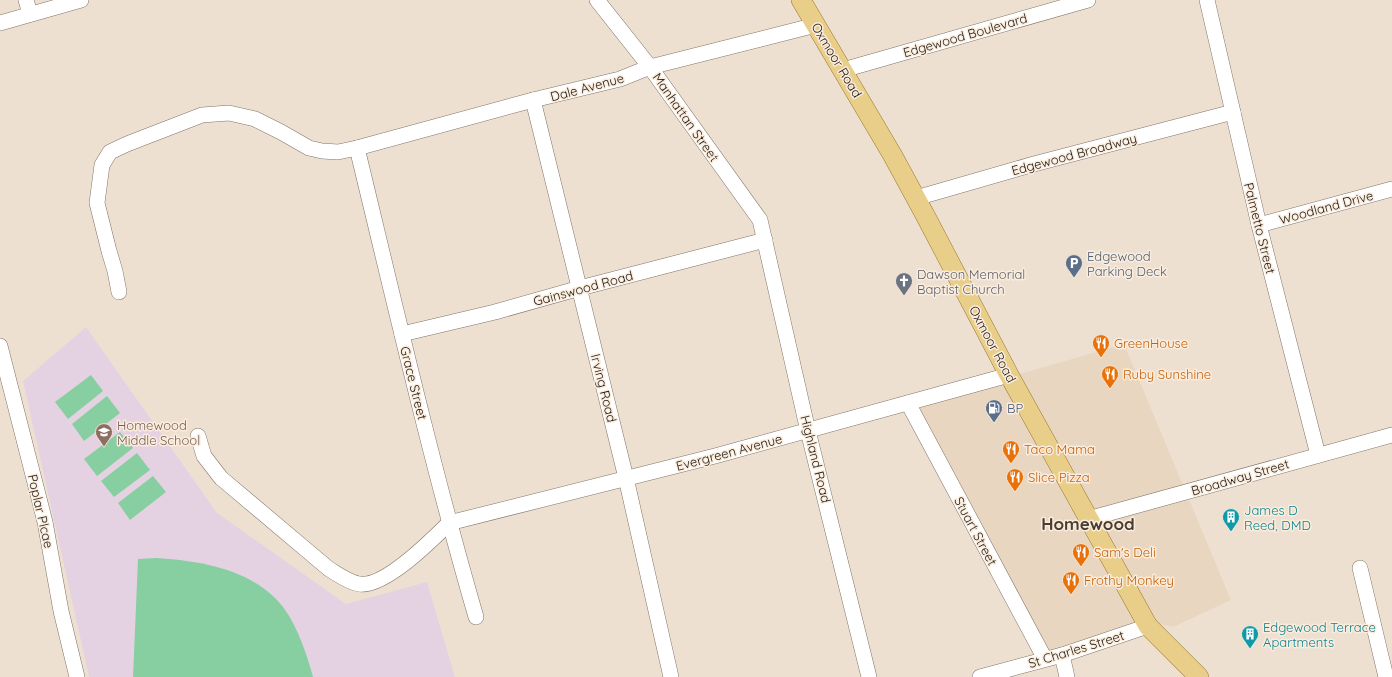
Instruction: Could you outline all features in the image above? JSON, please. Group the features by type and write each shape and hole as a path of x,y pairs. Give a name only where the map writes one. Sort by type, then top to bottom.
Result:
{"main road":[{"name":"Oxmoor Road","path":"801,0 916,198 1009,376 1148,626 1199,677"}],"street":[{"path":"0,23 28,7 81,0"},
{"name":"Manhattan Street","path":"597,0 650,68 760,220 765,240"},
{"name":"Edgewood Boulevard","path":"843,70 1088,0"},
{"name":"Palmetto Street","path":"1207,0 1259,225 1318,455"},
{"name":"Dale Avenue","path":"119,292 97,203 102,165 110,152 202,115 229,112 255,119 309,148 338,152 533,100 620,79 650,68 816,25"},
{"name":"Irving Road","path":"533,100 626,478 671,677"},
{"name":"Edgewood Broadway","path":"916,198 1034,164 1233,112"},
{"name":"Grace Street","path":"357,148 449,523 476,617"},
{"name":"Woodland Drive","path":"1259,225 1392,189"},
{"name":"Gainswood Road","path":"402,334 495,312 580,288 765,240"},
{"name":"Highland Road","path":"765,240 808,431 870,677"},
{"name":"Poplar Plcae","path":"0,346 44,522 61,611 77,677"},
{"name":"Evergreen Avenue","path":"449,523 715,456 1009,376"},
{"name":"Stuart Street","path":"908,403 1045,659"},
{"name":"Broadway Street","path":"1088,519 1392,435"},
{"path":"198,436 204,456 221,478 323,564 345,580 360,584 375,581 401,566 422,550 449,523"},
{"path":"1360,568 1386,677"},
{"name":"St Charles Street","path":"980,677 1062,655 1148,626"},
{"path":"1062,655 1067,677"}],"shaded area":[{"name":"Homewood Middle School","path":"86,327 217,513 346,604 427,582 455,677 89,677 23,381"},
{"path":"1124,344 1231,600 1173,627 1151,622 1048,655 912,405"}],"green space":[{"path":"91,375 103,391 68,419 55,402"},
{"path":"107,396 120,413 84,441 72,424"},
{"path":"120,432 133,448 97,476 84,459"},
{"path":"137,453 150,470 114,497 101,481"},
{"path":"153,476 166,492 130,520 118,503"},
{"path":"138,559 173,559 225,569 257,584 271,594 283,607 293,622 305,650 313,677 133,677"}],"place":[{"name":"Edgewood Parking Deck","path":"1074,278"},
{"name":"Dawson Memorial Baptist Church","path":"904,296"},
{"name":"GreenHouse","path":"1101,358"},
{"name":"Ruby Sunshine","path":"1110,389"},
{"name":"BP","path":"994,423"},
{"name":"Homewood Middle School","path":"104,447"},
{"name":"Taco Mama","path":"1011,464"},
{"name":"Slice Pizza","path":"1015,492"},
{"name":"James D Reed, DMD","path":"1231,532"},
{"name":"Sam's Deli","path":"1081,567"},
{"name":"Frothy Monkey","path":"1071,595"},
{"name":"Edgewood Terrace Apartments","path":"1250,649"}],"district":[{"name":"Homewood","path":"1088,524"}]}
